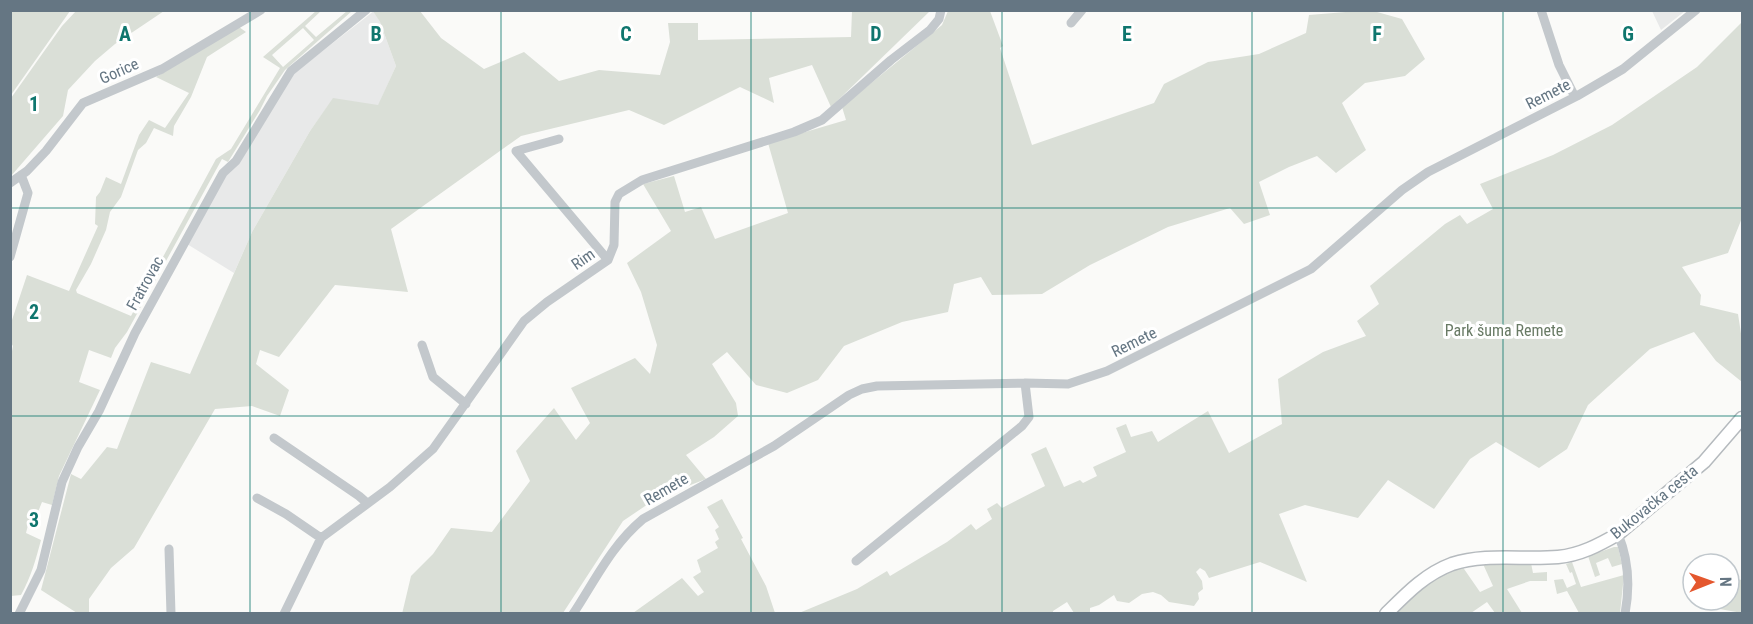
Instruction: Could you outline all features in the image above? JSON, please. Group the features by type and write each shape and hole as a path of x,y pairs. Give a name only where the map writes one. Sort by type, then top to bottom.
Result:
{"main road":[{"name":"Bukovačka cesta","path":"1386,614 1419,582 1452,564 1485,559 1566,556 1584,551 1618,534 1704,462 1743,418"}],"street":[{"name":"Gorice","path":"10,183 46,150 83,103 162,69 261,10"},
{"name":"Fratrovac","path":"19,614 41,570 62,482 78,447 99,411 135,333 223,173 236,161 291,71 366,10"},
{"name":"Rim","path":"284,614 321,538 390,487 433,449 524,321 547,302 608,260 614,245 615,202 619,194 642,180 794,132 822,120 930,30 939,19 941,10"},
{"path":"1071,23 1082,10"},
{"path":"1541,10 1559,65 1573,93 1577,96"},
{"name":"Remete","path":"573,614 607,558 626,534 643,519 774,446 849,395 877,386 1025,382 1068,384 1082,381 1127,362 1311,269 1402,190 1428,172 1577,96 1623,69 1696,10"},
{"path":"559,139 516,151 608,260"},
{"path":"10,257 28,193 21,175"},
{"path":"422,345 433,377 466,404"},
{"path":"856,561 1022,426 1029,417 1025,382"},
{"path":"274,438 367,503"},
{"path":"257,498 286,514 321,538"},
{"path":"1618,534 1626,563 1625,614"},
{"path":"169,549 171,614"}],"shaded area":[{"path":"374,11 396,66 378,106 333,99 310,131 252,232 234,273 187,244 226,175 293,74"},
{"path":"1652,11 1685,11 1661,30"}],"green space":[{"path":"1370,10 1402,19 1425,59 1405,76 1365,83 1342,103 1366,150 1336,173 1317,156 1259,182 1270,215 1244,224 1230,208 1168,227 1090,265 1042,294 992,295 981,277 954,284 948,312 902,322 844,346 818,380 787,393 756,385 727,352 712,364 736,403 738,416 714,437 686,455 706,479 657,498 623,521 563,613 402,614 411,576 433,554 451,528 492,532 530,481 516,451 554,408 576,440 590,423 571,388 635,358 650,374 657,345 641,292 627,263 671,231 643,184 674,176 685,212 701,207 715,239 788,213 768,143 846,120 842,107 942,25 948,11 990,11 1003,46 1000,48 1032,145 1154,103 1164,84 1208,62 1259,54 1306,33 1309,15"},
{"path":"10,11 70,11 11,95"},
{"path":"76,11 164,11 115,44 95,61 68,90 63,116 11,176 11,98 62,26"},
{"path":"316,11 321,11 305,26 316,37 347,11 352,11 285,70 228,162 222,159 111,358 89,350 79,382 100,390 59,476 52,505 42,502 36,517 29,521 26,533 41,540 21,595 11,596 10,361 13,346 11,323 27,275 69,291 98,226 95,224 96,197 106,177 121,184 139,135 149,120 165,128 189,93 156,77 239,27 246,32 207,57 191,97 174,126 173,136 154,128 146,143 138,150 121,197 110,212 106,230 76,290 77,293 131,316 216,159 231,149 280,68 263,57","holes":["303,28 314,40 283,67 272,55"]},
{"path":"373,11 420,11 441,38 484,69 524,52 559,81 599,70 660,75 670,42 668,23 698,23 698,40 851,37 852,11 930,11 831,107 812,65 769,78 774,103 740,87 664,125 629,110 521,136 391,229 408,292 335,285 279,357 260,350 256,364 289,390 280,416 252,406 215,409 134,548 111,568 89,599 89,613 77,613 41,590 71,474 81,479 107,447 117,449 151,362 190,374 252,232 310,131 333,98 378,105 396,66 380,22"},
{"name":"Park šuma Remete","path":"1742,22 1742,218 1728,253 1682,267 1701,295 1700,305 1738,314 1742,340 1742,382 1716,361 1694,332 1650,349 1588,405 1567,449 1539,468 1496,442 1470,459 1434,509 1388,480 1358,518 1305,505 1279,514 1307,582 1260,562 1209,578 1200,568 1196,572 1202,581 1203,589 1198,593 1199,599 1194,606 1169,602 1153,592 1142,594 1129,603 1117,601 1114,595 1090,608 1090,613 1074,613 1067,602 1053,611 1053,614 799,613 857,589 887,571 890,576 947,542 971,524 976,530 992,519 987,509 997,503 1002,508 1045,486 1031,454 1046,447 1064,487 1080,480 1083,483 1097,476 1093,467 1126,452 1116,428 1126,424 1131,437 1152,431 1158,442 1208,411 1229,453 1282,424 1278,379 1323,352 1366,336 1357,321 1379,304 1370,286 1445,224 1460,215 1467,224 1493,209 1480,184 1553,155 1612,125 1697,67"},
{"path":"722,499 766,586 775,613 633,613 682,578 698,596 704,592 693,577 701,572 697,560 718,548 715,542 719,539 715,530 719,527 707,507"},
{"path":"1618,547 1622,564 1612,567 1608,558 1596,563 1600,575 1595,577 1588,556"},
{"path":"1572,562 1581,587 1624,575 1620,613 1579,613 1567,591 1557,594 1554,580 1563,579 1567,588 1576,584 1566,564"},
{"path":"1531,563 1533,573 1547,572 1547,581 1530,581 1507,589 1522,613 1495,613 1487,602 1471,613 1395,614 1426,582 1462,566 1480,592 1493,586 1483,564"},
{"path":"1741,580 1742,580 1742,613 1736,612 1741,612"}]}
